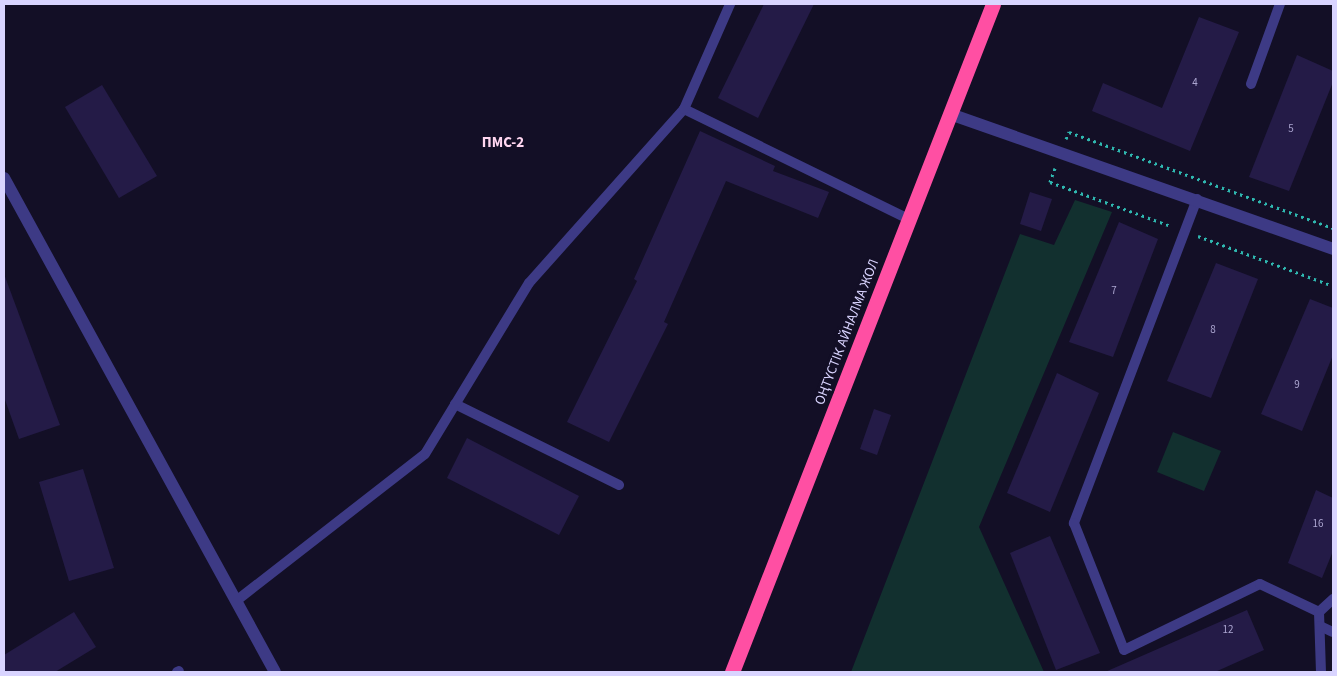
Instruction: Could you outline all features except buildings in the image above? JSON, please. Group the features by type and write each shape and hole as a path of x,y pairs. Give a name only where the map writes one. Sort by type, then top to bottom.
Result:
{"highway":[{"name":"ОҢТҮСТІК АЙНАЛМА ЖОЛ","path":"732,672 993,4"}],"street":[{"path":"950,114 1198,199 1333,249"},
{"path":"4,178 275,672"}],"lane":[{"path":"236,601 425,454 529,283 684,108 730,4"},
{"path":"1252,84 1280,4"},
{"path":"684,108 909,219"},
{"path":"1198,199 1074,523 1124,650 1260,584 1319,612"},
{"path":"455,404 619,485"},
{"path":"1319,612 1333,599"},
{"path":"1319,612 1320,672"},
{"path":"1320,626 1333,632"}],"path":[{"path":"1068,132 1333,228"}],"green space":[{"path":"1075,200 1112,212 979,527 1044,672 851,672 1020,234 1054,245"},
{"path":"1173,432 1221,451 1204,491 1157,472"}],"district":[{"name":"ПМС-2","path":"503,143"}]}
